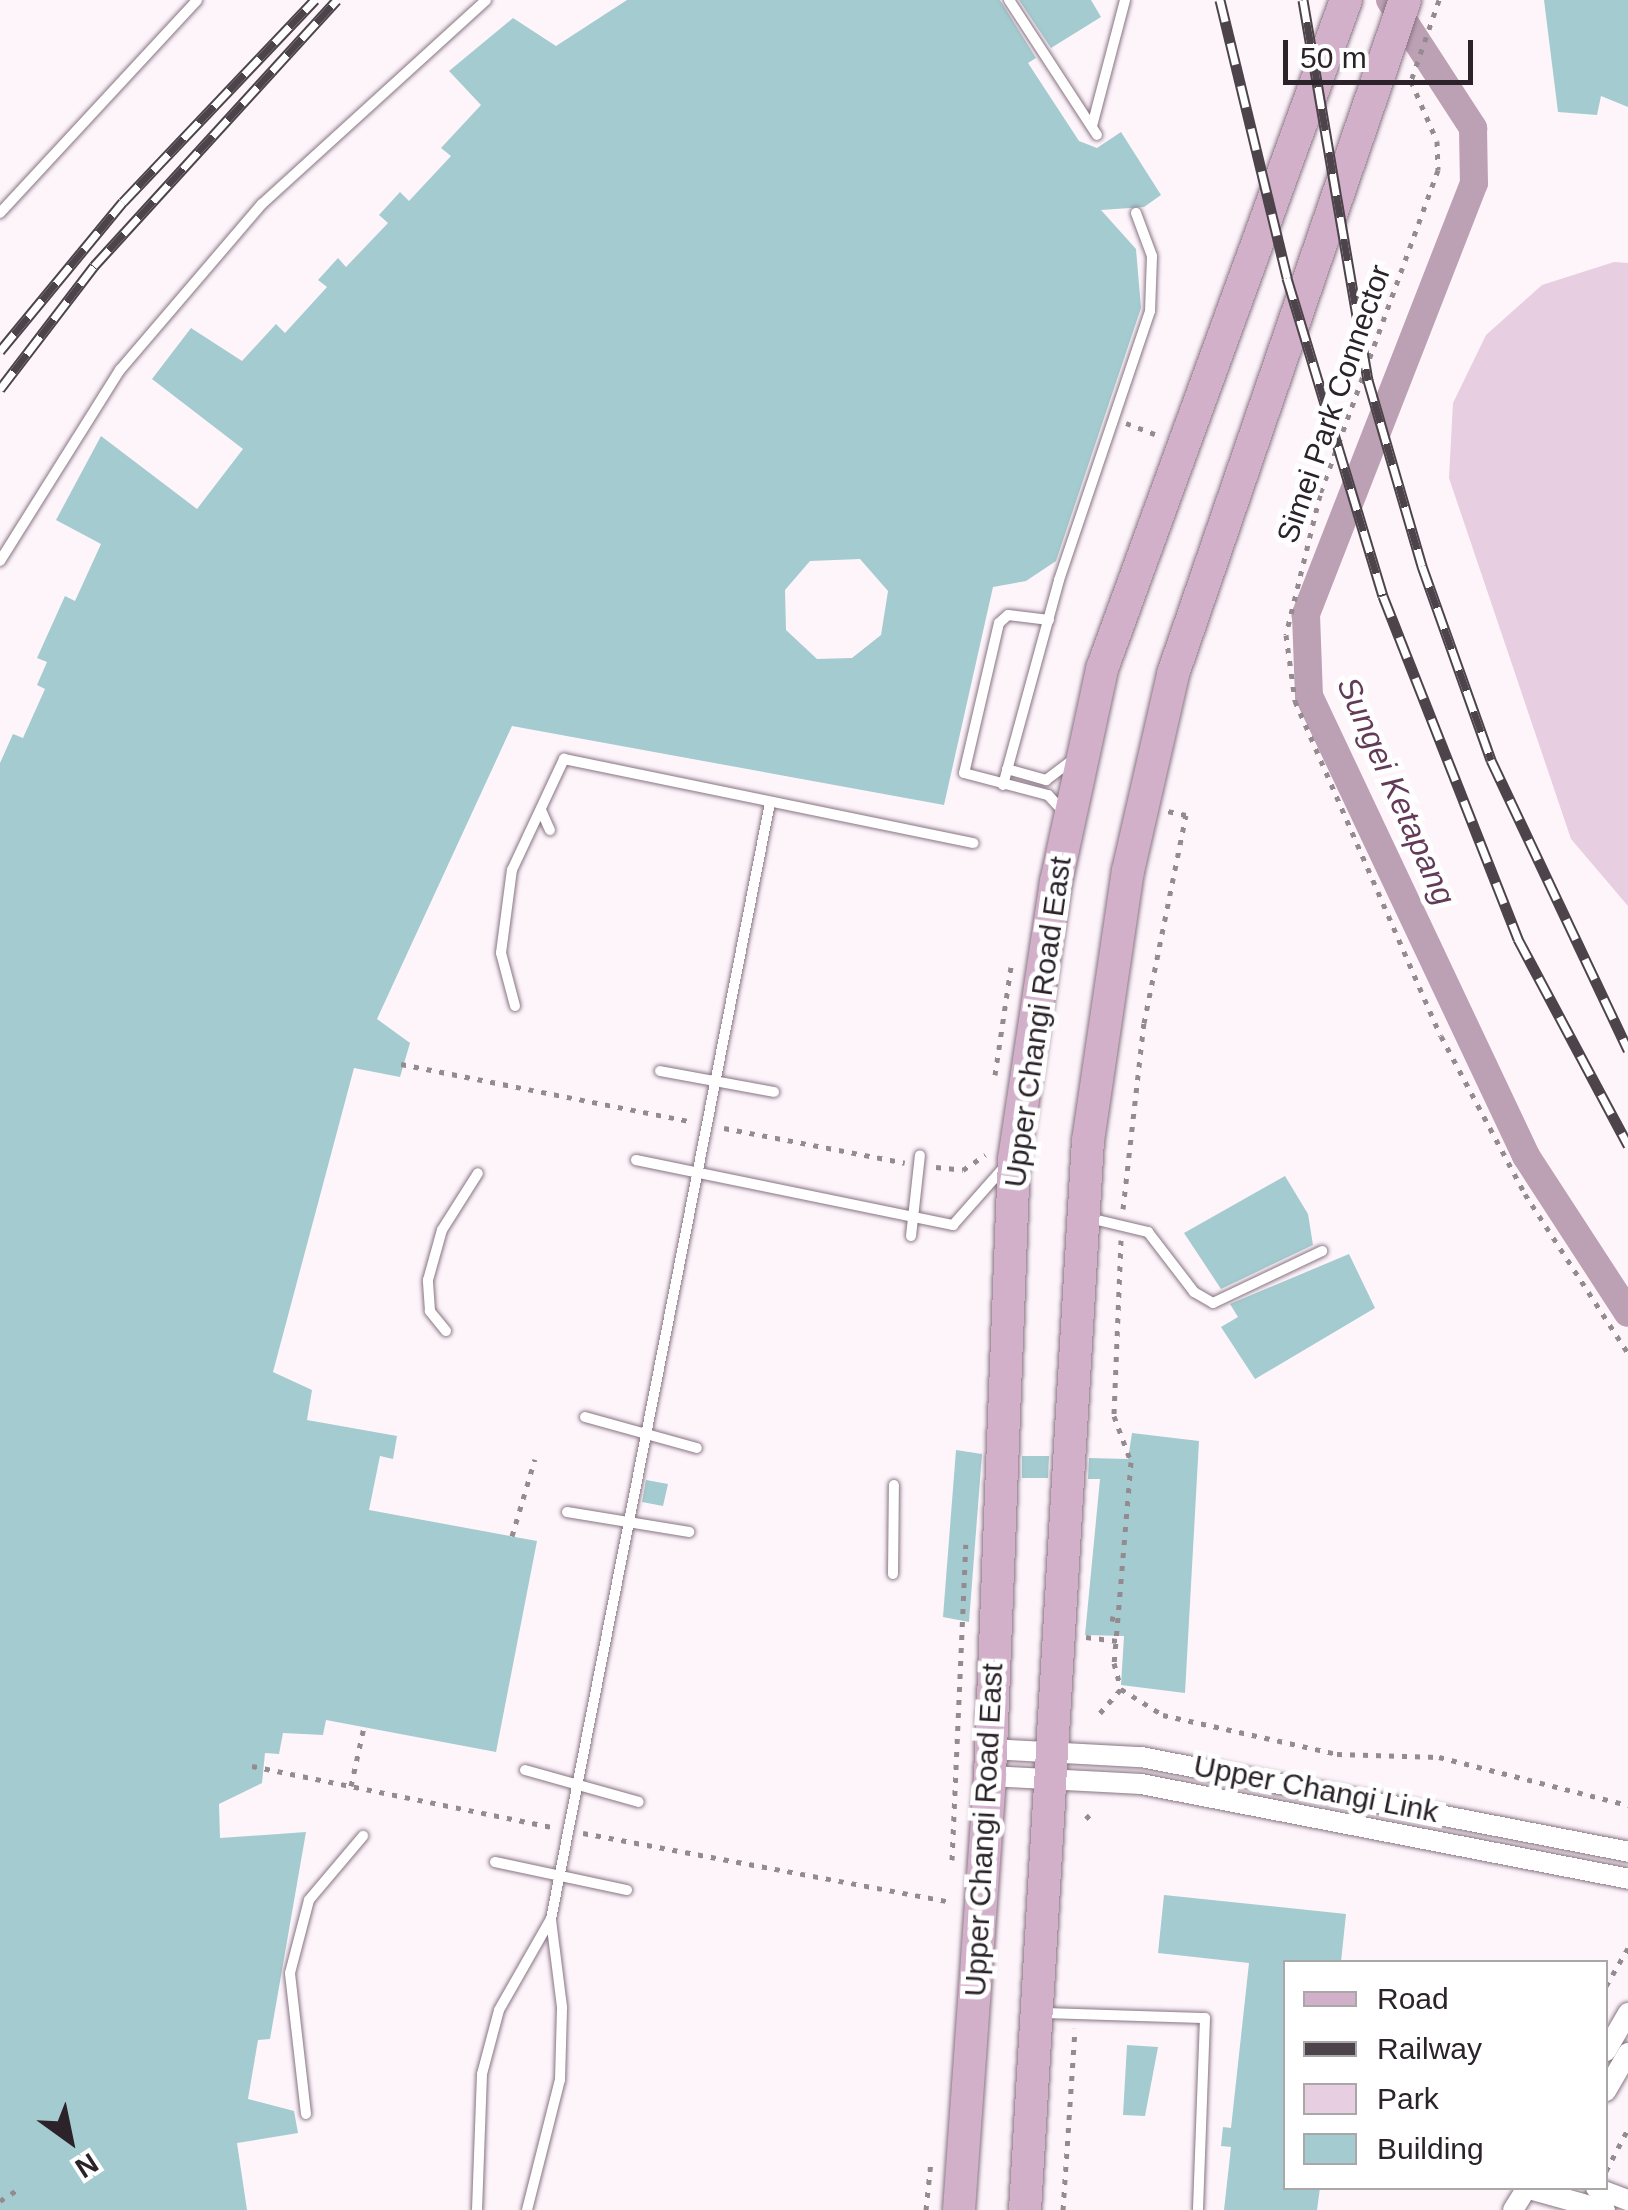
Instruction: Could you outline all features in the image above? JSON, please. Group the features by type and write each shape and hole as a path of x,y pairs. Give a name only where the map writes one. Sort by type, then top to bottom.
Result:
{"main road":[{"name":"Upper Changi Road East","path":"1025,2210 1093,1102 1144,806 1173,674 1396,74 1405,0"},
{"name":"Upper Changi Road East","path":"959,2210 990,1762 1014,1158 1070,818 1102,669 1344,3"}],"street":[{"name":"Upper Changi Link","path":"990,1762 1052,1764 1141,1758 1628,1852"},
{"name":"Upper Changi Link","path":"1052,1764 1628,1879"},
{"path":"1608,2048 1628,2013"},
{"path":"1608,2087 1628,2054"},
{"path":"1601,2190 1628,2200"},
{"path":"1548,2197 1606,2210"}],"lane":[{"path":"0,212 197,0"},
{"path":"0,561 120,370 262,204 486,0"},
{"path":"1009,0 1095,130 1125,0"},
{"path":"1003,784 1049,620 1150,311 1152,256 1136,214"},
{"path":"1049,620 1008,615 999,623 964,773 1048,795 1070,818"},
{"path":"1007,770 1046,780 1084,751"},
{"path":"515,1006 501,954 512,870 564,759 972,843"},
{"path":"477,2210 482,2074 499,2010 550,1919 770,803"},
{"path":"541,810 550,830"},
{"path":"660,1071 774,1092"},
{"path":"911,1236 920,1155"},
{"path":"636,1160 750,1181 912,1220 953,1225 1014,1158"},
{"path":"446,1331 430,1311 428,1280 442,1230 478,1173"},
{"path":"1083,1217 1148,1232 1194,1292 1213,1303 1322,1251"},
{"path":"585,1417 697,1448"},
{"path":"893,1574 894,1485"},
{"path":"568,1512 689,1532"},
{"path":"525,1770 638,1802"},
{"path":"306,2114 290,1973 309,1900 363,1836"},
{"path":"496,1862 627,1890"},
{"path":"527,2210 560,2080 562,2007 550,1919"},
{"path":"1036,2014 1076,2011 1205,2018 1198,2210"}],"path":[{"path":"1396,74 1440,0"},
{"name":"Simei Park Connector","path":"1396,74 1437,142 1438,170 1320,495 1286,635 1295,701 1440,1036 1525,1194 1628,1353"},
{"path":"1127,424 1155,434"},
{"path":"1144,806 1186,815 1144,1024 1122,1224 1114,1416 1131,1462 1122,1621 1114,1663 1121,1689 1163,1716 1337,1754 1439,1757 1628,1805"},
{"path":"512,1536 535,1458"},
{"path":"952,1871 966,1544"},
{"path":"1110,1618 1122,1621"},
{"path":"1100,1713 1121,1689"},
{"path":"351,1786 364,1727"},
{"path":"252,1766 950,1902"},
{"path":"1086,1814 1094,1824"},
{"path":"948,1922 951,1886"},
{"path":"1608,1983 1628,1948"},
{"path":"1062,2210 1076,2011"},
{"path":"1608,2167 1628,2130"},
{"path":"926,2210 932,2156"},
{"path":"0,2201 17,2190"}],"green space":[{"path":"1614,262 1628,263 1628,906 1571,839 1449,478 1453,403 1486,335 1542,285"}],"building":[{"path":"627,0 1000,0 1036,58 1028,63 1079,141 1097,148 1121,132 1161,195 1144,207 1101,210 1136,249 1141,308 1056,561 1026,581 993,587 944,805 512,726 377,1019 410,1043 400,1077 354,1068 273,1372 312,1390 307,1420 397,1436 393,1459 380,1456 369,1510 537,1541 496,1752 326,1720 323,1735 283,1733 279,1754 265,1753 262,1783 219,1804 220,1838 306,1832 270,2039 258,2040 248,2099 294,2111 298,2133 237,2143 247,2210 0,2210 0,763 13,734 23,738 45,689 37,685 47,662 37,658 65,596 75,601 101,544 56,520 101,436 197,509 243,449 152,379 191,328 242,361 276,324 285,333 327,287 318,280 338,258 346,267 388,223 379,215 400,192 409,201 451,156 441,148 481,105 449,71 513,18 556,46","holes":["860,559 888,591 881,635 852,658 817,659 786,630 785,590 810,561"]},
{"path":"1019,0 1091,0 1101,17 1051,48"},
{"path":"1544,0 1628,0 1628,107 1601,96 1597,115 1558,112"},
{"path":"1285,1176 1308,1214 1313,1245 1221,1289 1184,1233"},
{"path":"1349,1254 1375,1308 1255,1379 1221,1327 1238,1317 1230,1304"},
{"path":"1132,1433 1199,1441 1185,1693 1121,1685 1124,1636 1085,1635 1100,1479 1088,1479 1089,1458 1128,1459"},
{"path":"956,1450 982,1454 969,1622 943,1617"},
{"path":"1022,1456 1049,1456 1048,1478 1022,1478"},
{"path":"646,1480 668,1484 663,1506 642,1502"},
{"path":"1164,1895 1346,1914 1341,1960 1283,1960 1283,2190 1320,2190 1317,2210 1224,2210 1231,2147 1221,2146 1223,2127 1231,2128 1249,1963 1158,1953"},
{"path":"1127,2045 1158,2047 1145,2116 1123,2115"}],"waterway":[{"name":"Sungei Ketapang","path":"1390,0 1473,128 1474,183 1306,615 1309,696 1526,1156 1628,1313"}],"railway":[{"path":"0,351 123,202 315,0"},
{"path":"0,389 94,266 337,0"},
{"path":"1220,0 1287,278 1383,596 1518,939 1628,1145"},
{"path":"1303,0 1368,380 1422,566 1491,760 1628,1050"}]}
